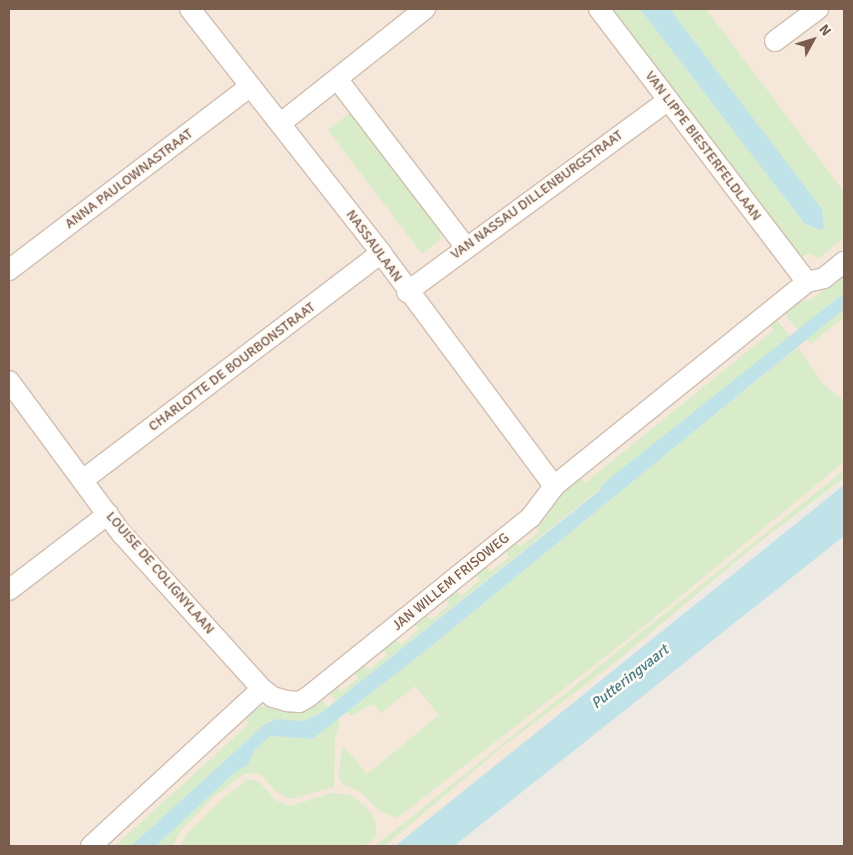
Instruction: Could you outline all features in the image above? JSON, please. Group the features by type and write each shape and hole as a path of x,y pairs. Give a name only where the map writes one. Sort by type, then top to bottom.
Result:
{"street":[{"name":"NASSAULAAN","path":"190,9 249,87 281,123 381,254 407,292 554,486"},
{"path":"281,123 338,80 357,60 425,9"},
{"name":"VAN LIPPE BIESTERFELDLAAN","path":"599,9 807,282"},
{"path":"775,41 818,9"},
{"path":"338,80 465,246"},
{"name":"ANNA PAULOWNASTRAAT","path":"9,270 249,87"},
{"name":"VAN NASSAU DILLENBURGSTRAAT","path":"407,292 465,246 490,233 668,100"},
{"name":"CHARLOTTE DE BOURBONSTRAAT","path":"83,480 381,254"},
{"name":"JAN WILLEM FRISOWEG","path":"262,689 273,697 287,701 299,702 308,697 531,517 554,486 807,282 824,278 844,262"},
{"name":"LOUISE DE COLIGNYLAAN","path":"9,380 108,514 262,689"},
{"path":"9,590 108,514"},
{"path":"91,846 262,689"}],"shaded area":[{"path":"9,9 844,9 844,478 728,570 402,846 9,846"},
{"path":"844,478 844,846 402,846 728,570"}],"green space":[{"path":"612,9 640,9 804,223 810,225 822,209 670,9 706,9 844,192 844,238 819,258 808,253 801,258"},
{"path":"350,113 438,227 441,239 422,254 328,130"},
{"path":"844,273 844,293 798,330 783,312 799,301 811,300"},
{"path":"844,309 844,317 811,344 806,339"},
{"path":"775,318 790,336 336,701 329,692 337,688 341,692 358,678 355,674 364,666 369,670 387,655 384,650 396,640 401,645 419,629 415,625 427,616 431,620 449,605 446,600 457,591 461,596 480,580 476,576 486,567 490,572 509,557 506,552 516,543 520,547 539,532 536,527 544,520 563,490 580,477 585,483 774,330 769,323"},
{"path":"798,347 823,384 844,401 844,462 637,632 397,818 380,811 359,791 343,785 338,776 343,745 367,774 439,715 415,686 381,713 374,704 350,716 346,711 429,648"},
{"path":"844,470 844,478 758,543 618,660 502,747 385,846 375,846"},
{"path":"320,697 328,707 321,713 303,721 276,719 267,722 131,846 115,846 249,724 243,717 256,708"},
{"path":"338,718 340,721 335,739 334,787 290,799 276,792 261,774 245,773 216,795 180,831 173,846 156,846 235,772 249,763 254,751 270,736 309,739"},
{"path":"248,779 259,781 275,800 290,806 332,793 352,795 371,812 376,824 376,837 365,846 180,846 187,834 221,800"}],"water":[{"path":"640,9 670,9 822,209 824,228 820,230 804,223"},
{"path":"844,293 844,309 429,648 312,739 270,736 254,751 248,765 235,772 156,846 131,846 265,724 276,719 303,721 321,713 599,491 604,483"},
{"name":"Putteringvaart","path":"844,485 844,536 454,846 395,846"}]}
